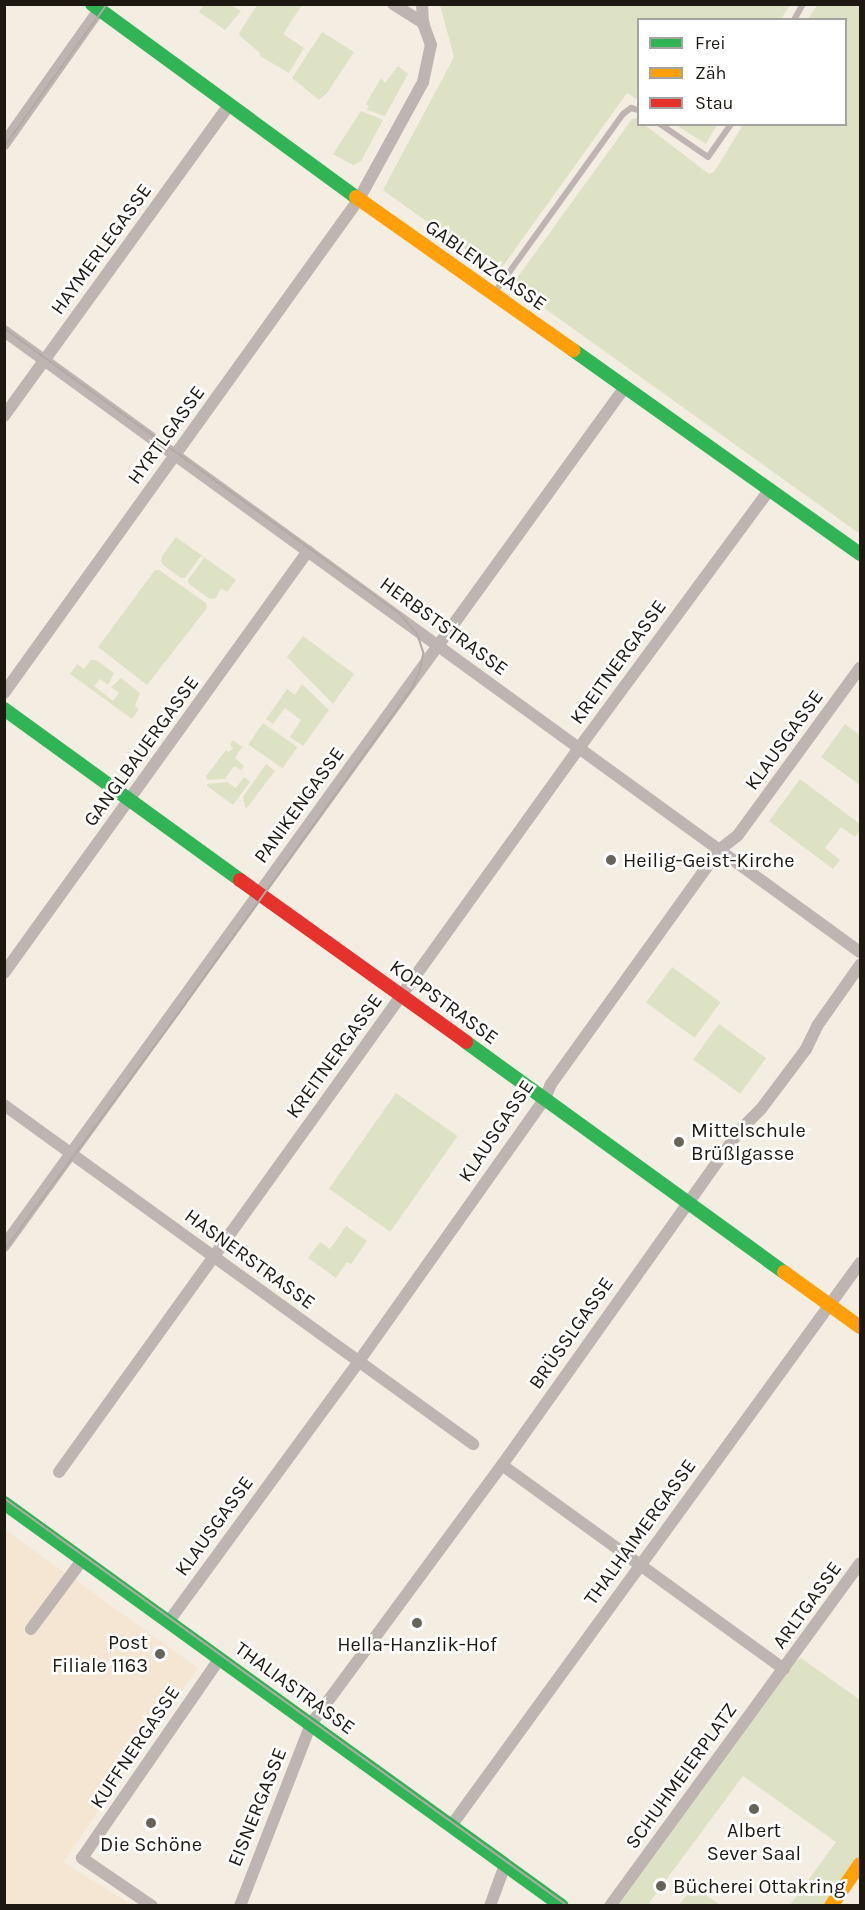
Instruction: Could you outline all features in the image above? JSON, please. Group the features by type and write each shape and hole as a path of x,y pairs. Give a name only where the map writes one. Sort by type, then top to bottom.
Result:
{"main road":[{"name":"GABLENZGASSE","path":"98,6 359,199 861,554"},
{"name":"KOPPSTRASSE","path":"4,709 261,892 861,1327"},
{"name":"THALIASTRASSE","path":"4,1503 562,1905"},
{"path":"831,1905 861,1864"}],"street":[{"path":"393,4 423,23"},
{"name":"HYRTLGASSE","path":"4,693 359,199 423,82 431,45 423,23 422,4"},
{"path":"4,144 98,6"},
{"name":"HAYMERLEGASSE","path":"4,416 230,104"},
{"name":"HERBSTSTRASSE","path":"4,331 861,952"},
{"name":"PANIKENGASSE","path":"4,1246 625,387"},
{"name":"KREITNERGASSE","path":"59,1472 579,748 770,489"},
{"name":"GANGLBAUERGASSE","path":"4,973 308,551"},
{"name":"KLAUSGASSE","path":"169,1621 359,1361 545,1098 551,1084 719,850 738,836 861,668"},
{"name":"BRÜSSLGASSE","path":"311,1724 502,1465 739,1131 761,1109 806,1049 817,1026 861,965"},
{"name":"HASNERSTRASSE","path":"4,1105 473,1444"},
{"name":"THALHAIMERGASSE","path":"451,1826 861,1263"},
{"path":"502,1465 784,1669"},
{"path":"31,1629 83,1559"},
{"name":"ARLTGASSE","path":"784,1669 861,1563"},
{"name":"KUFFNERGASSE","path":"152,1905 82,1858 220,1658"},
{"name":"SCHUHMEIERPLATZ","path":"610,1905 784,1669"},
{"name":"EISNERGASSE","path":"240,1905 311,1724"},
{"path":"490,1905 505,1865"}],"lane":[{"path":"795,18 803,4"},
{"path":"493,294 622,114 631,108 637,110"},
{"path":"663,126 708,157 730,126"}],"shaded area":[{"path":"4,1529 198,1668 63,1862 132,1905 5,1905"}],"green space":[{"path":"204,4 230,5 241,11 225,30 199,12"},
{"path":"440,4 790,5 782,18 637,18 637,99 627,93 498,273 383,190 454,57"},
{"path":"257,5 302,5 283,34 304,48 289,73 260,56 260,53 240,36 239,33"},
{"path":"817,5 860,5 860,534 512,285 632,119 637,118 637,126 646,126 709,174 714,172 742,126 847,126 847,18 809,18"},
{"path":"322,32 354,52 327,93 319,100 292,78"},
{"path":"398,66 408,74 385,116 367,110 369,106 366,104 381,78 385,83"},
{"path":"361,111 383,120 361,161 353,165 333,154"},
{"path":"678,126 716,126 706,144"},
{"path":"176,537 236,580 227,592 221,588 216,598 210,599 189,584 188,580 204,558 201,556 185,578 181,578 163,565 162,556"},
{"path":"155,570 159,570 206,603 207,608 147,685 98,647"},
{"path":"303,636 354,674 333,704 287,657"},
{"path":"91,660 96,660 114,673 108,685 100,679 94,686 113,701 119,693 111,687 121,678 140,693 135,706 139,709 132,719 70,674 77,664 84,669"},
{"path":"302,684 329,710 303,746 290,737 301,720 285,708 273,724 266,719 287,689 295,695"},
{"path":"263,723 297,747 282,768 248,744"},
{"path":"845,724 860,735 860,785 821,757"},
{"path":"233,740 242,747 235,758 244,766 241,770 234,766 225,779 207,780 206,776 226,750 229,752 233,748 230,745"},
{"path":"266,764 275,771 246,809 243,797"},
{"path":"244,777 250,782 233,805 207,786 207,784 227,782 236,788"},
{"path":"800,779 860,824 860,831 855,837 841,827 825,848 840,860 833,869 769,821"},
{"path":"672,967 721,1002 695,1038 646,1003"},
{"path":"719,1024 766,1058 740,1094 693,1060"},
{"path":"396,1093 457,1136 390,1232 329,1189"},
{"path":"346,1226 367,1241 351,1264 347,1262 336,1278 308,1258 320,1242 330,1249"},
{"path":"801,1658 860,1700 860,1867 832,1905 790,1905 836,1842 743,1776 649,1903 652,1905 610,1906 784,1669"},
{"path":"698,1880 703,1884 699,1890 720,1905 679,1905"}],"tram line":[{"path":"4,147 107,4"},
{"path":"4,328 400,614 418,635 424,653 420,672 412,689 186,1004 4,1252"},
{"path":"4,1498 568,1906"}],"traffic: fast":[{"path":"92,4 356,197"},
{"path":"573,350 860,554"},
{"path":"4,709 240,880"},
{"path":"466,1042 784,1272"},
{"path":"4,1503 562,1906"}],"traffic: slow":[{"path":"356,197 573,350"},
{"path":"784,1272 860,1327"},
{"path":"831,1906 860,1864"}],"traffic: jam":[{"path":"240,880 466,1042"}],"place":[{"name":"Heilig-Geist-Kirche","path":"611,860"},
{"name":"Mittelschule Brüßlgasse","path":"679,1142"},
{"name":"Hella-Hanzlik-Hof","path":"417,1623"},
{"name":"Post Filiale 1163","path":"160,1654"},
{"name":"Albert Sever Saal","path":"754,1809"},
{"name":"Die Schöne","path":"151,1823"},
{"name":"Bücherei Ottakring","path":"661,1886"}]}
